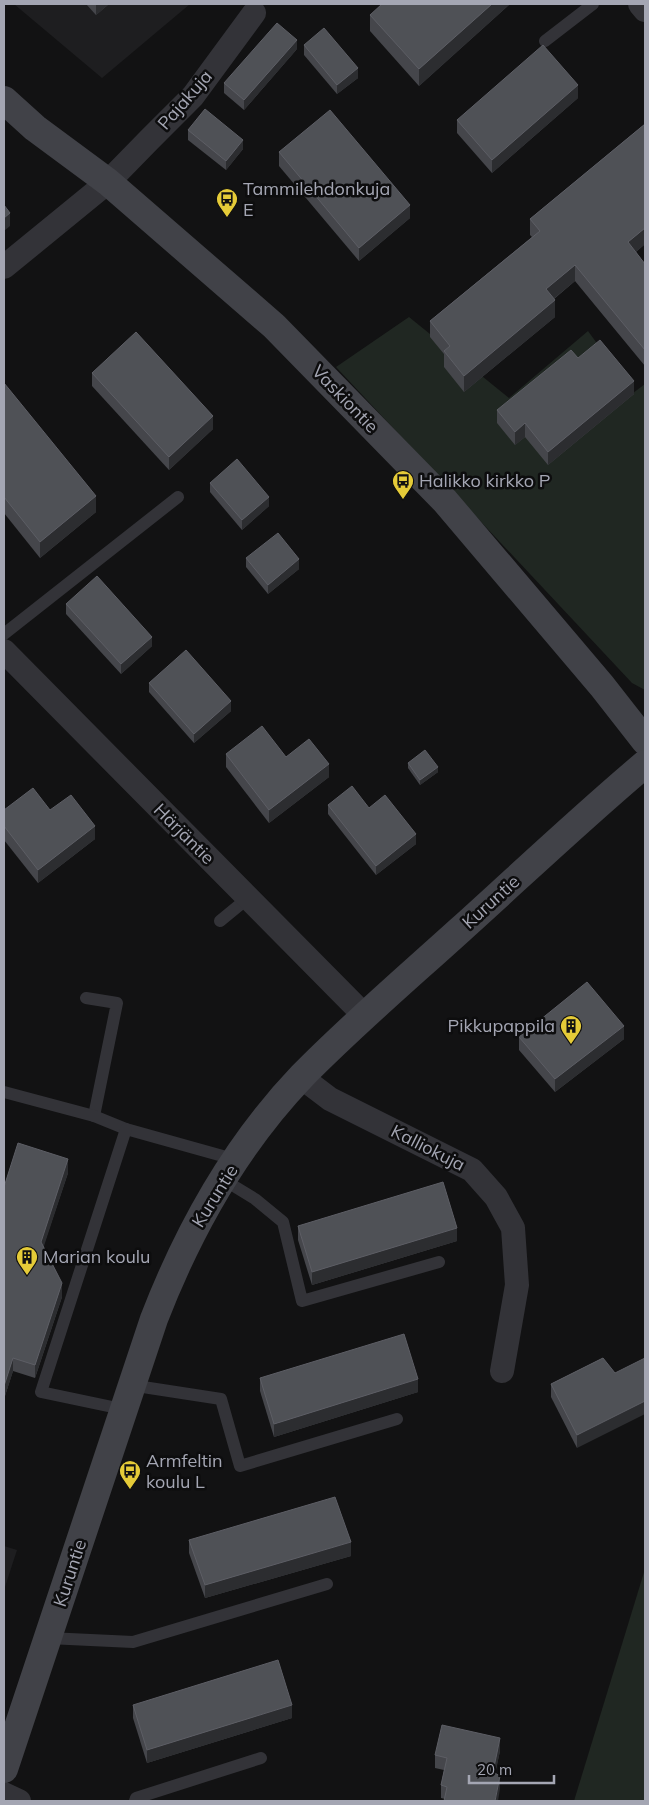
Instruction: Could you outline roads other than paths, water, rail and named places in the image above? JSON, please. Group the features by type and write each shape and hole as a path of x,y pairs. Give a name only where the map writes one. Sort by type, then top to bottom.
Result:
{"street":[{"path":"640,4 645,10"},
{"name":"Pajakuja","path":"4,267 108,182 192,96 254,13"},
{"name":"Vaskiontie","path":"4,100 35,128 108,182 274,326 445,501 602,686 645,741"},
{"name":"Härjäntie","path":"4,651 365,1016"},
{"name":"Kuruntie","path":"4,1769 126,1397 174,1267 203,1211 262,1124 301,1077 365,1016 645,764"},
{"name":"Kalliokuja","path":"301,1077 330,1099 472,1170 496,1197 513,1228 517,1285 502,1371"},
{"path":"4,1794 19,1801"}],"lane":[{"path":"545,40 593,4"},
{"path":"4,634 178,497"},
{"path":"220,921 248,898"},
{"path":"86,998 117,1003 94,1116"},
{"path":"4,1092 94,1116 230,1170 255,1199 283,1222 302,1301 439,1262"},
{"path":"126,1129 41,1392 126,1397 221,1399 240,1466 397,1419"},
{"path":"48,1638 133,1642 327,1584"},
{"path":"135,1801 136,1798 261,1758"}],"place":[{"name":"Tammilehdonkuja E","path":"227,218"},
{"name":"Halikko kirkko P","path":"403,500"},
{"name":"Pikkupappila","path":"571,1045"},
{"name":"Marian koulu","path":"27,1276"},
{"name":"Armfeltin koulu L","path":"130,1490"}]}
